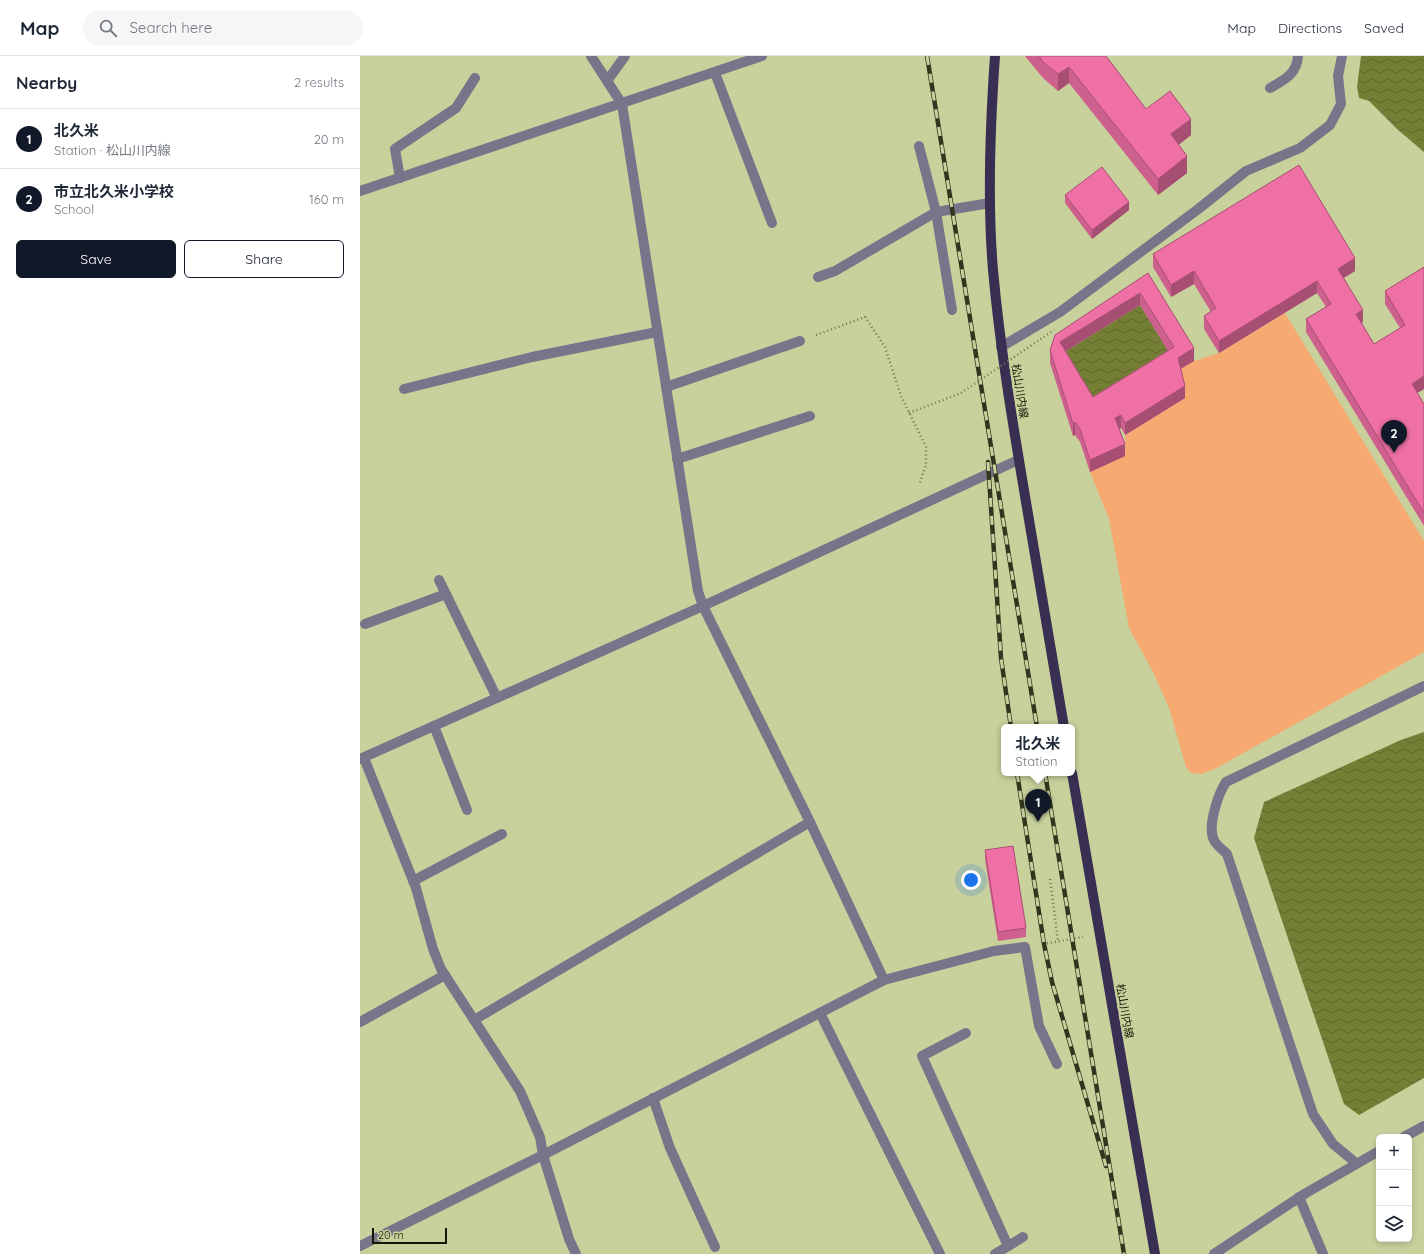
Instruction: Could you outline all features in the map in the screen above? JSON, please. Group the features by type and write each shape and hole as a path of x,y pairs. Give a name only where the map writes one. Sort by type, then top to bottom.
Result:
{"main road":[{"name":"松山川内線","path":"995,56 990,130 990,202 993,269 1001,347 1018,460 1063,724"},
{"name":"松山川内線","path":"1073,776 1155,1254"}],"street":[{"path":"591,56 622,104 698,591 703,606 810,822 884,980"},
{"path":"607,81 625,56"},
{"path":"360,192 762,56"},
{"path":"1270,88 1290,77 1298,63 1298,56"},
{"path":"1001,347 1060,312 1197,210 1246,171 1300,148 1330,125 1341,104 1338,76 1342,56"},
{"path":"715,73 772,223"},
{"path":"400,178 395,149 456,108 475,78"},
{"path":"918,146 936,212 952,310"},
{"path":"818,277 835,271 936,212 990,202"},
{"path":"404,389 532,357 657,332"},
{"path":"666,387 800,341"},
{"path":"677,459 810,416"},
{"path":"576,1254 569,1239 543,1155 540,1137 520,1091 445,976 433,949 413,881 362,758 703,606 1018,460"},
{"path":"439,580 497,698"},
{"path":"365,624 446,594"},
{"path":"1356,1163 1333,1144 1313,1114 1227,854 1214,841 1211,830 1220,792 1226,782 1424,686"},
{"path":"434,726 467,810"},
{"path":"474,1020 810,822"},
{"path":"413,881 502,834"},
{"path":"360,1246 543,1155 884,980 994,951 1025,947 1039,1026 1057,1064"},
{"path":"360,1022 445,976"},
{"path":"820,1013 940,1254"},
{"path":"966,1033 922,1056 1008,1246"},
{"path":"653,1098 670,1148 715,1247"},
{"path":"1409,1134 1424,1126"},
{"path":"1214,1254 1299,1197 1376,1153"},
{"path":"1299,1197 1323,1254"},
{"path":"995,1254 1023,1237"}],"path":[{"path":"800,341 864,317 885,347 908,413 926,447 926,465 918,490 920,505"},
{"path":"908,413 961,393 1054,330"},
{"path":"1050,879 1058,941"},
{"path":"1025,947 1099,933"}],"shaded area":[{"path":"1285,313 1424,541 1424,652 1215,769 1201,774 1191,773 1186,767 1169,708 1153,672 1129,628 1109,519 1090,472 1125,456 1125,435 1185,398 1178,370 1194,361 1219,353"}],"water":[{"path":"1361,56 1424,56 1424,152 1397,129 1369,101 1359,98 1357,87"},
{"path":"1140,305 1174,360 1093,410 1060,355"},
{"path":"1424,732 1424,1078 1359,1115 1344,1104 1254,838 1264,802 1401,740"}],"building":[{"path":"1039,56 1106,56 1146,109 1170,91 1191,119 1171,134 1187,156 1158,179 1069,67 1058,74 1043,62"},
{"path":"1299,165 1355,258 1338,269 1363,310 1356,314 1374,344 1405,325 1385,291 1424,267 1424,376 1412,384 1424,404 1424,513 1306,319 1331,304 1317,281 1219,341 1204,316 1216,308 1194,271 1171,285 1153,254"},
{"path":"1102,167 1129,202 1092,230 1065,195"},
{"path":"1148,273 1194,348 1178,358 1185,386 1125,423 1121,415 1115,418 1125,444 1090,460 1080,429 1075,422 1073,424 1050,350 1055,335","holes":["1140,293 1174,347 1093,397 1060,342"]},
{"path":"1013,846 1026,928 998,932 985,850"}],"railway":[{"path":"927,56 1037,724"},
{"path":"988,462 1001,658 1011,724"},
{"path":"1017,776 1044,944 1052,982 1106,1166"},
{"path":"1045,776 1124,1254"}],"place":[{"name":"市立北久米小学校","path":"1394,453"},
{"name":"北久米","path":"1038,822"}]}
